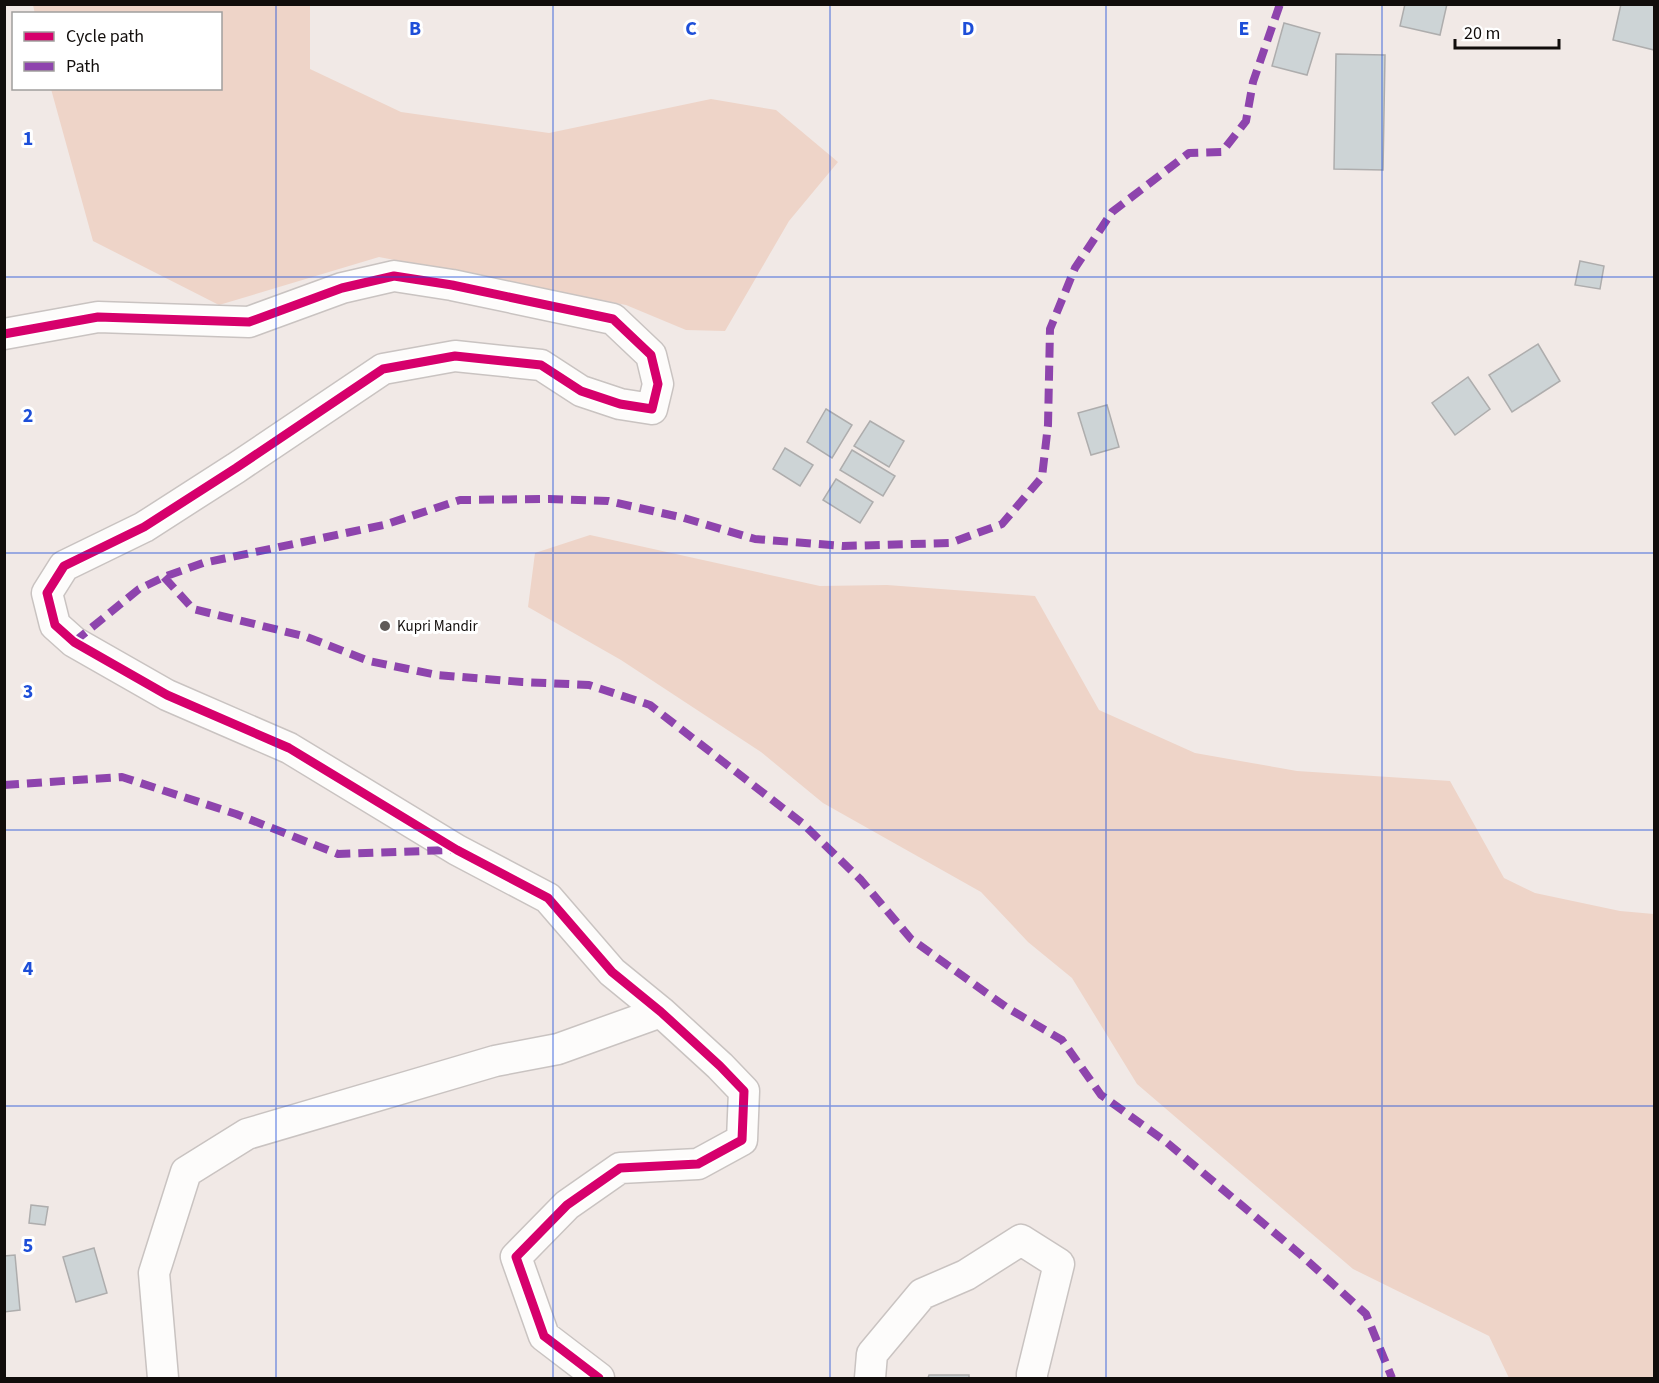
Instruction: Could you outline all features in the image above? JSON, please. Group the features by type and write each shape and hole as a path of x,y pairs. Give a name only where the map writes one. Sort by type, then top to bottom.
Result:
{"street":[{"path":"4,334 98,317 249,322 342,288 394,276 452,285 613,319 651,355 658,384 652,409 620,404 581,391 541,365 455,356 383,369 144,527 64,566 47,593 55,625 74,642 167,695 289,748 457,850 548,898 612,972 662,1012 720,1066 744,1092 742,1140 698,1164 620,1168 567,1205 516,1257 544,1336 599,1378"},
{"path":"163,1378 154,1273 186,1172 247,1134 495,1061 558,1048 662,1012"},
{"path":"870,1378 872,1354 922,1294 966,1275 1021,1240 1059,1264 1032,1378"}],"shaded area":[{"path":"33,5 310,5 310,69 401,112 549,133 711,99 776,110 838,162 789,221 725,331 686,330 626,305 379,257 219,305 93,241 51,90 222,90 222,12 35,12"},
{"path":"590,535 820,586 887,585 1035,596 1099,710 1195,753 1297,771 1450,781 1504,878 1535,893 1620,911 1654,914 1654,1378 1509,1378 1489,1336 1353,1269 1137,1084 1072,978 1028,942 981,892 823,803 761,752 621,660 528,607 535,553"}],"building":[{"path":"1405,4 1447,4 1440,35 1400,26"},
{"path":"1621,4 1654,6 1654,50 1613,40"},
{"path":"1284,23 1320,33 1307,75 1272,66"},
{"path":"1336,54 1385,55 1383,170 1334,169"},
{"path":"1580,261 1604,266 1600,289 1575,285"},
{"path":"1538,344 1560,381 1512,412 1489,375"},
{"path":"1468,377 1490,409 1455,435 1432,403"},
{"path":"1107,405 1119,447 1091,455 1078,413"},
{"path":"826,409 852,425 832,458 807,442"},
{"path":"870,421 904,441 889,467 854,446"},
{"path":"785,448 813,465 800,486 773,469"},
{"path":"852,450 895,476 883,496 840,470"},
{"path":"836,479 873,502 860,523 823,500"},
{"path":"31,1205 48,1207 45,1225 29,1223"},
{"path":"94,1248 107,1293 76,1302 63,1257"},
{"path":"15,1255 20,1310 4,1312 4,1256"},
{"path":"929,1375 969,1375 969,1378 928,1378"}],"marked path":[{"path":"74,642 139,589 164,577 203,563 384,525 460,500 608,501 684,518 755,539 843,546 950,543 1002,524 1042,477 1048,425 1050,329 1075,268 1112,212 1189,153 1222,152 1246,121 1253,82 1280,4"},
{"path":"164,577 193,609 307,637 369,661 437,675 589,685 650,705 802,823 861,880 911,939 1006,1007 1062,1040 1101,1095 1165,1141 1301,1255 1366,1314 1392,1378"},
{"path":"4,785 122,777 236,814 338,854 452,850"}],"cycle path":[{"path":"4,334 98,317 249,322 342,288 394,276 452,285 613,319 651,355 658,384 652,409 620,404 581,391 541,365 455,356 383,369 144,527 64,566 47,593 55,625 74,642 167,695 289,748 457,850 548,898 612,972 661,1012 744,1091 742,1140 698,1164 620,1168 567,1205 516,1257 544,1336 599,1378"}],"place":[{"name":"Kupri Mandir","path":"385,626"}]}
